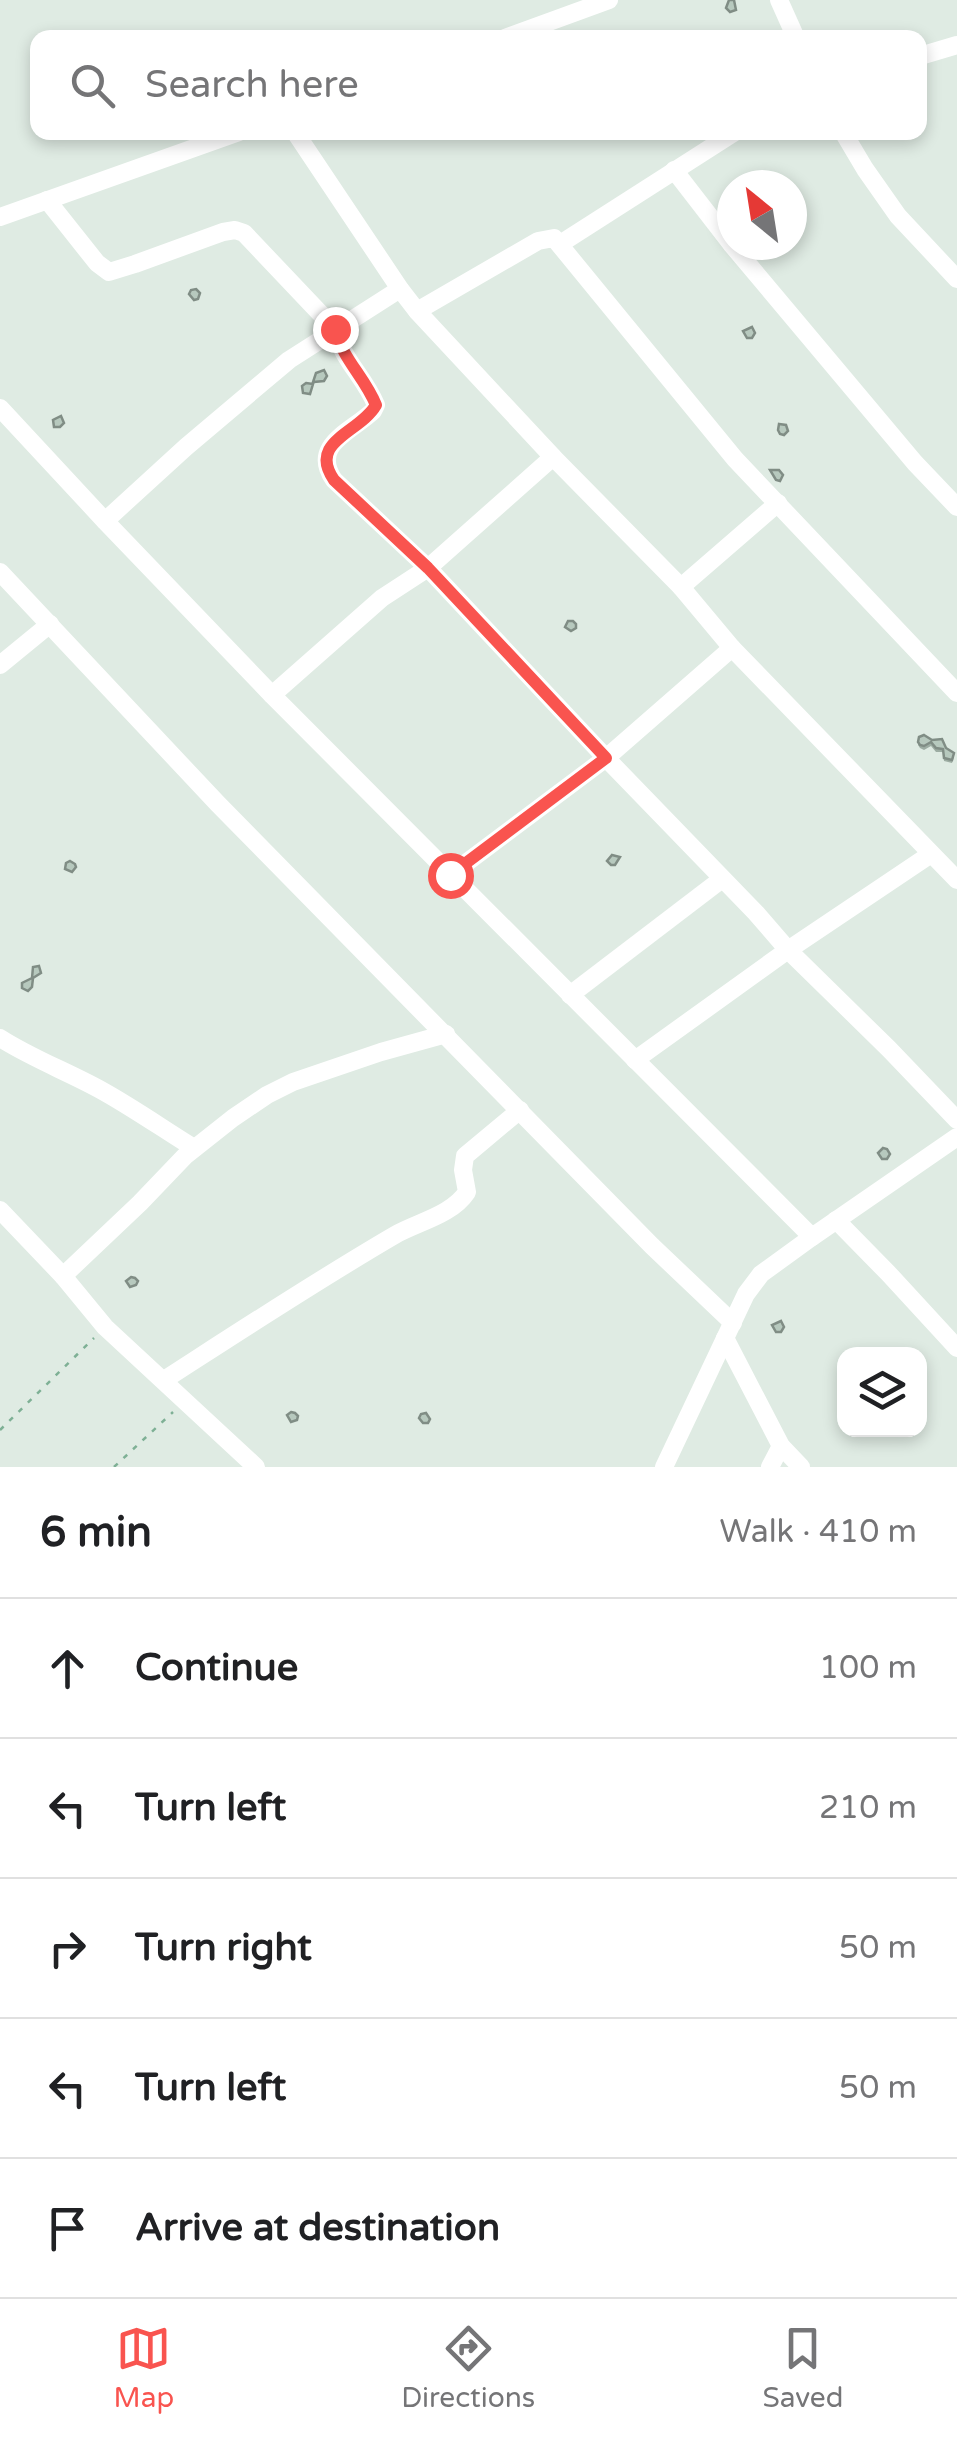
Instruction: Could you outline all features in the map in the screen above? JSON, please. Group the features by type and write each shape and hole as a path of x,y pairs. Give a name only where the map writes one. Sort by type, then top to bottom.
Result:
{"street":[{"path":"527,30 610,0"},
{"path":"779,0 792,30"},
{"path":"927,54 957,45"},
{"path":"0,217 216,140"},
{"path":"300,140 417,311 552,457 681,587 732,648 957,880"},
{"path":"560,244 722,140"},
{"path":"848,140 898,216 957,279"},
{"path":"674,170 717,226"},
{"path":"46,200 109,272 222,232 244,233 335,329 339,346 376,405 328,449 325,458 334,480 428,568 788,950 890,1048 957,1120"},
{"path":"417,311 538,241 554,238 698,415 957,694"},
{"path":"745,260 903,449 957,506"},
{"path":"104,521 288,360 400,289"},
{"path":"0,408 272,695 812,1237"},
{"path":"272,695 382,598 428,568 552,457"},
{"path":"681,587 778,503"},
{"path":"0,572 218,804 652,1246 729,1331 781,1446 801,1467"},
{"path":"0,665 50,624"},
{"path":"450,875 606,758 732,648"},
{"path":"635,1060 931,854"},
{"path":"570,994 722,879"},
{"path":"63,1276 194,1148 244,1110 293,1082 446,1034"},
{"path":"0,1038 106,1093 194,1148"},
{"path":"164,1380 398,1234 456,1205 467,1192 464,1156 520,1110"},
{"path":"664,1467 746,1294 761,1274 957,1138"},
{"path":"0,1210 106,1327 256,1467"},
{"path":"836,1220 955,1343"},
{"path":"770,1467 781,1446"}],"path":[{"path":"0,1430 106,1327"},
{"path":"114,1467 185,1400"}],"building":[{"path":"729,0 734,0 736,10 730,12 726,8"},
{"path":"196,289 200,293 194,300 189,294"},
{"path":"752,327 755,333 747,338 743,331"},
{"path":"324,370 324,381 313,382 316,373"},
{"path":"306,383 313,384 310,394 303,393"},
{"path":"61,416 64,423 54,427 53,420"},
{"path":"779,424 786,425 788,431 784,435 778,430"},
{"path":"770,470 779,470 783,475 780,481 776,480"},
{"path":"573,621 576,628 571,631 565,627"},
{"path":"924,735 932,740 942,739 954,753 952,760 944,758 943,749 931,742 920,745 919,737"},
{"path":"612,855 620,857 615,865 607,861"},
{"path":"70,861 76,867 72,872 65,869"},
{"path":"39,966 41,973 33,978 32,987 28,991 22,988 22,983 32,978 33,967"},
{"path":"883,1148 890,1154 887,1159 878,1153"},
{"path":"131,1277 138,1281 130,1287 126,1281"},
{"path":"781,1321 784,1327 776,1332 772,1325"},
{"path":"291,1412 298,1416 291,1422 287,1415"},
{"path":"426,1413 430,1419 423,1423 419,1418"}],"route":[{"path":"335,329 339,346 376,405 328,449 328,472 428,568 606,758 450,875"}]}
